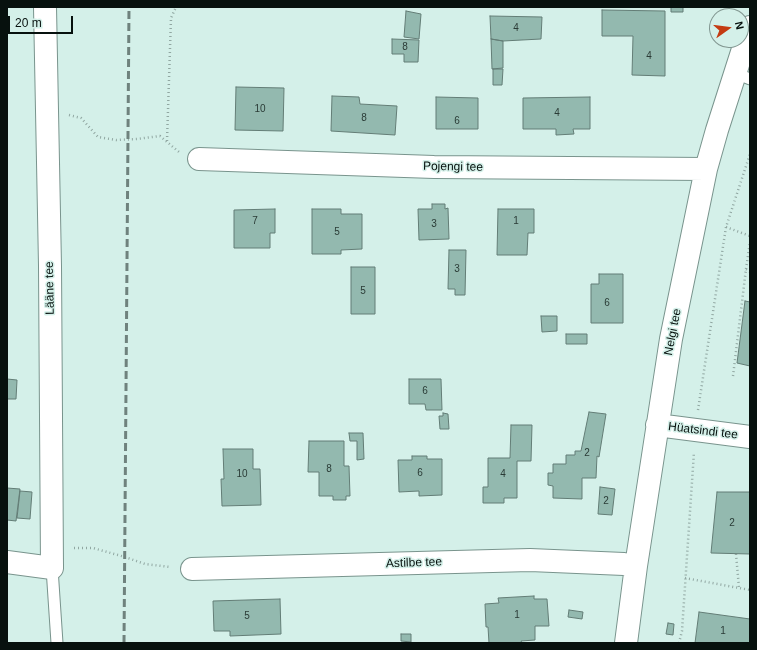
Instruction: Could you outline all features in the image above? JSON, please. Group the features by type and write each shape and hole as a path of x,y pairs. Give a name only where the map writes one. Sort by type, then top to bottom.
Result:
{"street":[{"name":"Lääne tee","path":"45,7 50,266 52,558"},
{"name":"Nelgi tee","path":"626,643 636,566 671,339 706,169 717,130 742,76 750,27"},
{"name":"Pojengi tee","path":"199,159 434,166 706,169"},
{"name":"Hüatsindi tee","path":"657,425 750,437"},
{"path":"7,562 52,558"},
{"name":"Astilbe tee","path":"192,569 530,560 624,564 636,566"}],"lane":[{"path":"52,558 57,643"}],"path":[{"path":"167,142 171,18 176,7"},
{"path":"47,115 64,114 81,118 98,137 116,140 160,136 185,157 199,159"},
{"path":"679,643 682,631 695,431 726,227 750,154"},
{"path":"726,227 750,236"},
{"path":"733,376 750,242"},
{"path":"746,269 750,272"},
{"path":"52,558 93,548 145,564 192,569"},
{"path":"736,554 739,588"},
{"path":"685,578 750,590"}],"building":[{"path":"671,7 683,7 683,12 671,12"},
{"path":"602,10 665,11 665,76 632,75 633,36 602,36"},
{"path":"406,11 421,14 419,39 404,37"},
{"path":"490,16 542,17 541,39 503,41 491,39"},
{"path":"392,39 419,40 418,62 404,62 404,54 392,54"},
{"path":"491,39 503,41 503,68 492,69"},
{"path":"493,69 503,69 502,85 493,85"},
{"path":"236,87 284,88 283,131 235,130"},
{"path":"332,96 359,97 360,104 397,106 395,135 331,131"},
{"path":"436,97 478,98 478,129 436,129"},
{"path":"590,97 590,129 573,129 574,134 556,135 556,129 523,129 523,98"},
{"path":"432,204 445,204 445,209 448,208 449,239 419,240 418,209 432,209"},
{"path":"275,209 275,233 270,233 270,248 234,248 234,210"},
{"path":"312,209 341,209 341,214 362,214 362,249 341,250 341,254 312,254"},
{"path":"498,209 534,209 534,233 528,233 527,255 497,255"},
{"path":"449,250 466,250 465,295 455,295 455,289 448,289"},
{"path":"351,267 375,267 375,314 351,314"},
{"path":"599,274 623,274 623,323 591,323 591,284 599,284"},
{"path":"745,301 750,302 750,366 737,363"},
{"path":"541,316 557,316 557,331 542,332"},
{"path":"566,334 587,334 587,344 566,344"},
{"path":"7,379 17,380 16,399 7,399"},
{"path":"409,379 441,379 442,410 426,410 425,404 409,404"},
{"path":"589,412 606,414 599,457 597,456 596,478 582,478 582,499 553,498 553,486 548,485 548,473 553,473 553,464 566,464 566,455 575,455 575,451 581,451"},
{"path":"443,413 448,414 449,429 440,429 439,416 443,416"},
{"path":"511,425 532,425 531,461 517,461 517,498 504,498 504,503 483,503 483,487 488,487 488,458 510,458"},
{"path":"349,433 363,433 364,459 357,460 357,441 350,441"},
{"path":"309,441 344,441 344,466 349,466 350,496 346,496 346,500 333,500 333,496 319,496 319,472 308,472"},
{"path":"223,449 253,449 253,469 260,469 261,505 222,506 221,479 224,479"},
{"path":"412,456 427,456 427,459 442,459 442,495 419,496 419,491 399,492 398,460 412,460"},
{"path":"600,487 615,489 612,515 598,514"},
{"path":"7,488 20,489 16,521 7,520"},
{"path":"20,491 32,492 30,519 17,518"},
{"path":"717,492 750,492 750,554 711,553"},
{"path":"534,596 534,599 547,599 549,626 535,626 535,640 521,641 522,643 489,643 488,627 486,627 485,604 499,603 498,598"},
{"path":"280,599 281,634 230,636 230,631 214,631 213,601"},
{"path":"569,610 583,612 582,619 568,617"},
{"path":"699,612 750,619 750,643 695,643"},
{"path":"668,623 674,624 673,635 666,634"},
{"path":"401,634 411,634 411,642 401,641"}],"railway":[{"path":"124,643 129,7"}]}
